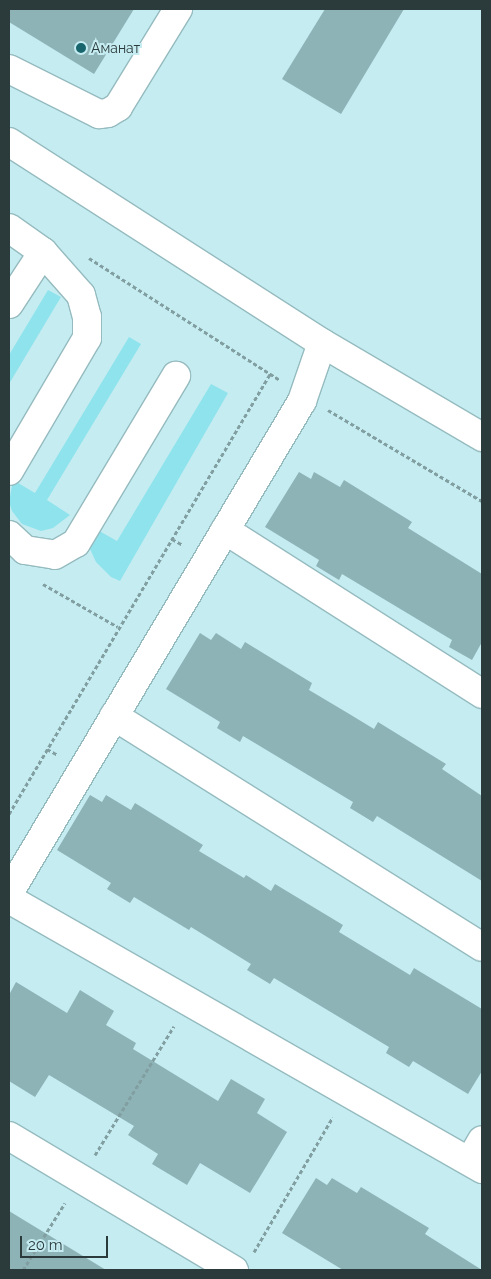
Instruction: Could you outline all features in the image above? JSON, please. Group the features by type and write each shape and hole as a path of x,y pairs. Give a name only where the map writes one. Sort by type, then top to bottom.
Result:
{"street":[{"path":"9,69 99,114 108,113 118,107 178,9"},
{"path":"9,142 322,343 482,437"},
{"path":"9,228 43,252 81,295 88,317 87,338 9,470"},
{"path":"9,304 43,252"},
{"path":"9,893 302,401 322,343"},
{"path":"9,535 25,550 55,555 76,543 176,376"},
{"path":"225,530 482,694"},
{"path":"114,716 482,947"},
{"path":"9,899 348,1092 478,1157"},
{"path":"9,1136 81,1179 244,1262"}],"path":[{"path":"82,254 303,395 482,501"},
{"path":"9,814 118,627 270,374"},
{"path":"42,583 118,627"},
{"path":"23,1270 81,1179 188,1002"},
{"path":"244,1262 348,1092"}],"shaded area":[{"path":"48,290 61,297 9,384 9,355"},
{"path":"129,337 141,344 47,500 70,515 53,528 41,531 22,524 12,511 9,502 13,480 35,493"},
{"path":"211,384 228,393 120,581 111,577 96,562 90,549 94,528 117,541"}],"building":[{"name":"Аманат","path":"9,9 134,9 94,74 9,22"},
{"path":"325,9 404,9 341,114 282,79"},
{"path":"299,472 311,479 314,472 340,487 344,480 412,522 408,528 482,574 482,642 472,660 449,647 452,640 342,574 339,580 316,566 319,560 265,527"},
{"path":"200,633 211,640 216,633 241,649 245,642 312,683 309,690 374,729 378,722 446,764 442,769 482,796 482,881 377,816 373,822 350,808 353,802 243,736 240,742 217,728 220,722 166,689"},
{"path":"90,795 102,802 106,795 131,810 135,803 203,845 199,851 244,878 246,875 271,891 275,884 343,925 339,932 410,975 414,968 482,1009 482,1071 468,1094 413,1061 409,1067 386,1053 389,1047 274,978 270,984 247,970 251,964 191,927 189,930 134,897 130,903 107,889 111,883 57,850"},
{"path":"16,982 67,1013 80,990 114,1011 106,1025 136,1043 133,1049 218,1101 231,1079 265,1099 257,1113 287,1132 250,1193 200,1163 187,1185 152,1164 158,1154 128,1135 134,1126 49,1075 35,1097 9,1081 9,995"},
{"path":"316,1178 327,1185 332,1178 357,1193 361,1187 429,1228 425,1234 482,1270 343,1270 282,1233"},
{"path":"9,1211 106,1270 9,1270"}],"place":[{"name":"Аманат","path":"81,48"}]}
